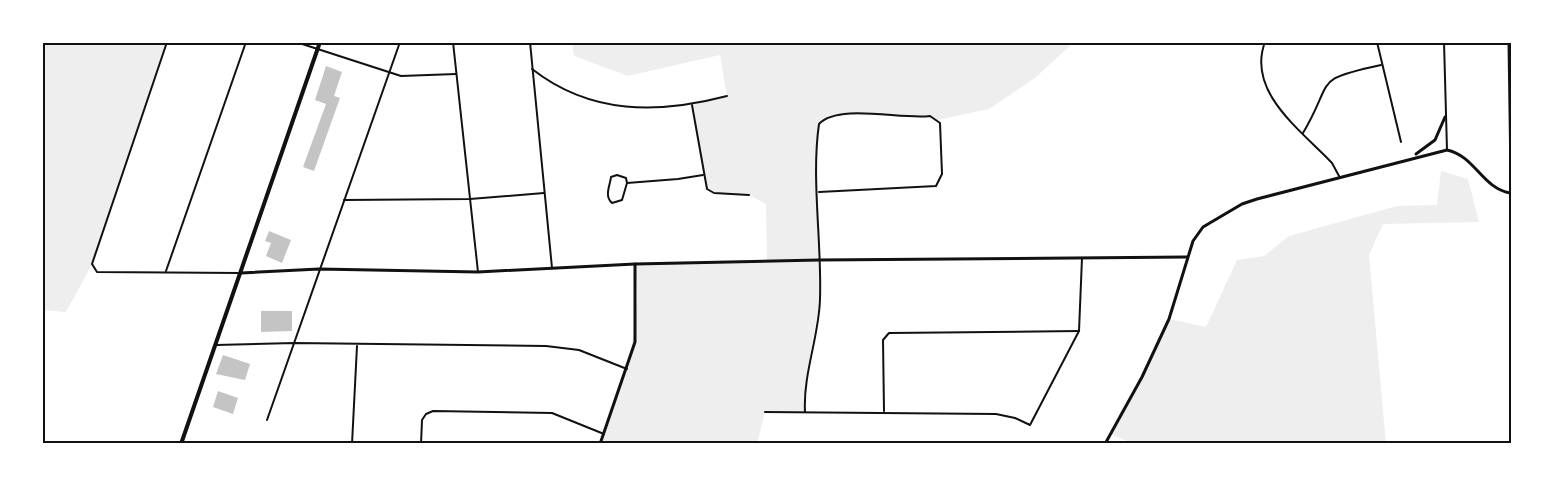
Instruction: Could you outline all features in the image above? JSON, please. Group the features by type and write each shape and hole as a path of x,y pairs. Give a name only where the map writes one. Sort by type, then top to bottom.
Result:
{"main road":[{"path":"181,444 320,42"}],"street":[{"path":"167,42 92,264 96,272 241,273 319,269 478,272 635,264 819,260 1187,257"},
{"path":"166,271 246,42"},
{"path":"296,42 401,76 456,74"},
{"path":"267,420 400,42"},
{"path":"453,42 478,272"},
{"path":"530,42 552,268"},
{"path":"1265,42 1260,63 1266,88 1332,163 1339,177"},
{"path":"1377,42 1401,142"},
{"path":"1444,42 1447,150"},
{"path":"1509,42 1512,248"},
{"path":"1303,132 1329,80 1340,74 1381,65"},
{"path":"532,69 566,90 594,101 649,108 692,105 727,96"},
{"path":"692,105 707,189 714,193 749,195"},
{"path":"805,412 806,379 820,308 817,137 819,124 824,119 854,114 930,116 937,120 942,130 942,174 936,186 819,192"},
{"path":"1413,156 1435,140 1445,117"},
{"path":"1105,444 1143,377 1168,319 1187,257 1197,233 1242,204 1413,156 1447,150 1470,162 1497,190 1511,194"},
{"path":"627,183 678,180 703,175"},
{"path":"611,177 624,177 627,183 621,200 616,203 609,200 608,190 611,177"},
{"path":"345,200 470,199 544,193"},
{"path":"765,412 1001,414 1030,425 1079,332 1082,258"},
{"path":"600,444 627,369 636,327 635,264"},
{"path":"884,413 883,340 889,333 1079,332"},
{"path":"216,345 294,343 357,346 464,343 546,346 579,350 627,369"},
{"path":"352,444 357,346"},
{"path":"421,444 422,420 426,414 433,411 552,413 604,434"}],"shaded area":[{"path":"42,42 167,42 92,264 66,312 42,310"},
{"path":"572,42 1074,42 1035,78 989,109 937,120 930,116 837,115 824,119 819,124 817,158 820,299 806,379 805,412 765,412 757,444 600,444 623,377 634,334 637,288 635,264 767,261 766,204 749,195 714,193 707,189 692,105 727,96 720,55 628,76 574,56"},
{"path":"1441,171 1468,179 1479,222 1383,224 1369,255 1386,444 1134,444 1110,434 1142,377 1169,319 1206,327 1237,260 1264,256 1289,236 1397,206 1437,205"}],"building":[{"path":"326,66 342,72 334,96 340,98 314,171 303,167 326,104 315,100"},
{"path":"269,231 291,240 282,263 266,256 271,243 265,241"},
{"path":"261,311 292,311 292,331 261,332"},
{"path":"223,355 250,364 245,380 216,374"},
{"path":"218,391 238,398 233,414 213,407"}]}
